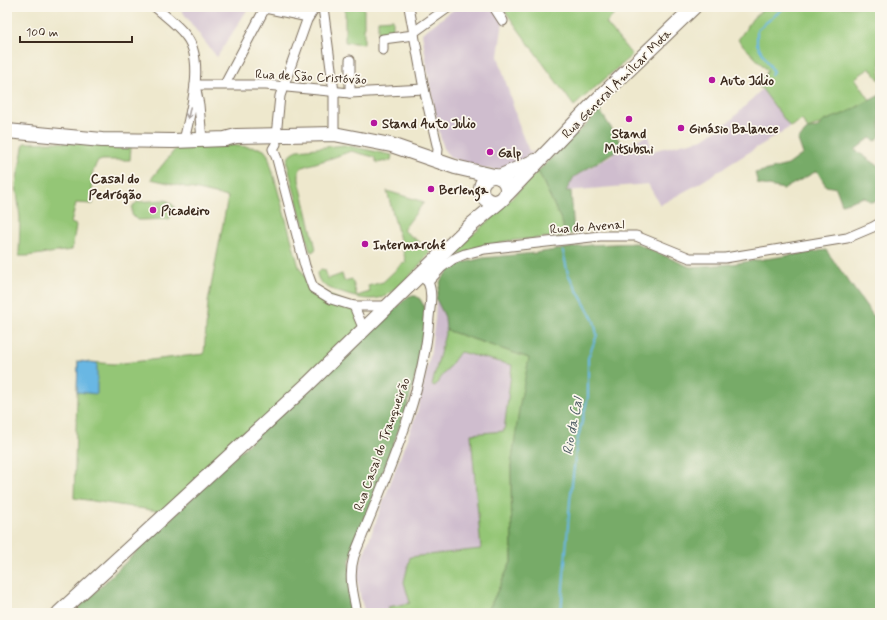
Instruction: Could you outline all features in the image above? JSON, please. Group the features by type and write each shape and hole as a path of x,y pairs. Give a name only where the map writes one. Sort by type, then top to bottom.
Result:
{"main road":[{"name":"Rua General Amílcar Mota","path":"59,613 308,384 389,306 423,278 470,226 503,198 595,102 694,7"},
{"path":"7,131 89,139 134,141 224,139 236,141 276,140 313,142 333,139 337,135 385,143 455,167 502,179 507,186 503,198 496,202 489,201 482,194 476,184 455,167"},
{"name":"Rua General Amílcar Mota","path":"496,177 539,159"},
{"path":"470,226 482,194 483,183 486,180 496,177"}],"street":[{"path":"155,7 187,37 196,61 195,85 184,140"},
{"path":"315,7 308,17 280,96 276,140 279,148 276,159 305,266 313,288 330,299 354,306 389,306"},
{"path":"323,7 334,92 337,135"},
{"path":"409,7 424,89 438,149 437,160"},
{"path":"383,50 383,39 414,33 449,7"},
{"path":"494,7 503,21"},
{"path":"224,84 265,8 308,17"},
{"path":"350,60 350,93"},
{"name":"Rua de São Cristóvão","path":"195,85 224,84 284,86 350,93 424,89"},
{"path":"195,85 199,105 202,140"},
{"name":"Rua do Avenal","path":"423,278 465,254 485,249 600,236 636,236 690,258 725,258 847,238 880,223"},
{"name":"Rua Casal do Tranqueirão","path":"357,613 350,579 351,566 356,549 383,484 410,411 425,356 431,292 423,278"},
{"path":"354,306 364,330"}],"shaded area":[{"path":"179,7 249,7 217,57"},
{"path":"457,7 494,7 503,21 498,56 521,132 529,151 535,152 511,166 497,170 487,169 451,158 445,151 441,140 430,86 422,33"},
{"path":"762,89 790,127 698,184 660,205 648,184 566,191 574,177 633,141 648,136 652,151 703,139 731,120"},
{"path":"436,299 445,317 446,330 529,358 487,613 365,613 357,578 358,569 417,412 430,356"}],"green space":[{"path":"345,7 364,7 364,44 345,42"},
{"path":"502,7 622,7 606,23 632,55 574,106"},
{"path":"766,7 880,7 880,81 870,68 855,78 870,100 846,113 808,129 802,120 790,127 762,89 755,84 768,71 738,40 753,18"},
{"path":"393,19 393,34 378,34 378,20"},
{"path":"880,95 880,136 876,141 870,138 855,150 880,167 880,200 871,202 864,197 842,204 836,188 826,186 817,171 784,189 758,184 755,173 788,165 803,154 798,140 808,129 817,128 824,121 846,113"},
{"path":"600,111 623,146 574,177 566,191 571,191 574,233 564,236 563,224 538,171"},
{"path":"56,142 131,147 130,160 102,160 97,162 92,174 93,204 76,203 71,223 76,225 72,250 19,256 20,218 16,184 24,143"},
{"path":"228,145 259,148 264,150 268,155 299,267 313,288 354,306 362,328 164,512 74,498 78,361 114,364 204,354 208,302 228,197 151,179 177,147"},
{"path":"344,145 392,155 391,160 377,163 374,157 351,151 302,167 299,171 299,180 316,249 312,252 310,251 287,161 293,152 298,150"},
{"path":"538,171 563,224 564,236 506,241 442,260 490,220"},
{"path":"387,191 424,202 403,230 431,251 410,276 397,288 391,293 379,298 367,299 354,297 324,285 319,280 317,273 321,269 325,270 328,279 342,274 344,281 352,279 357,296 370,292 368,286 383,282 406,262"},
{"name":"Picadeiro","path":"168,201 174,206 174,213 169,219 137,220 132,215 132,207 137,202"},
{"path":"636,243 690,267 731,264 826,250 880,325 880,612 487,613 512,560 511,466 520,403 529,358 446,330 445,317 436,299 441,280 454,265 483,258 535,253 590,245"},
{"path":"409,296 416,296 420,299 424,306 426,319 422,353 407,407 349,563 354,613 73,613 300,394"},
{"path":"446,330 529,358 511,466 512,560 487,613 388,613 388,607 410,603 404,582 410,557 481,549 471,434 504,431 512,365 460,352 435,386 432,385"}],"water":[{"path":"78,361 97,363 97,394 77,392"}],"waterway":[{"name":"Rio da Cal","path":"771,75 773,71 757,44 757,30 785,7"},
{"name":"Rio da Cal","path":"561,613 570,501 577,442 588,397 588,358 597,335 594,321 568,274 563,251"}],"place":[{"name":"Auto Júlio","path":"712,80"},
{"name":"Stand Mitsubshi","path":"629,119"},
{"name":"Stand Auto Julio","path":"374,123"},
{"name":"Ginásio Balance","path":"681,128"},
{"name":"Galp","path":"490,152"},
{"name":"Berlenga","path":"431,189"},
{"name":"Picadeiro","path":"153,210"},
{"name":"Intermarché","path":"365,244"}],"district":[{"name":"Casal do Pedrógão","path":"115,186"}]}
